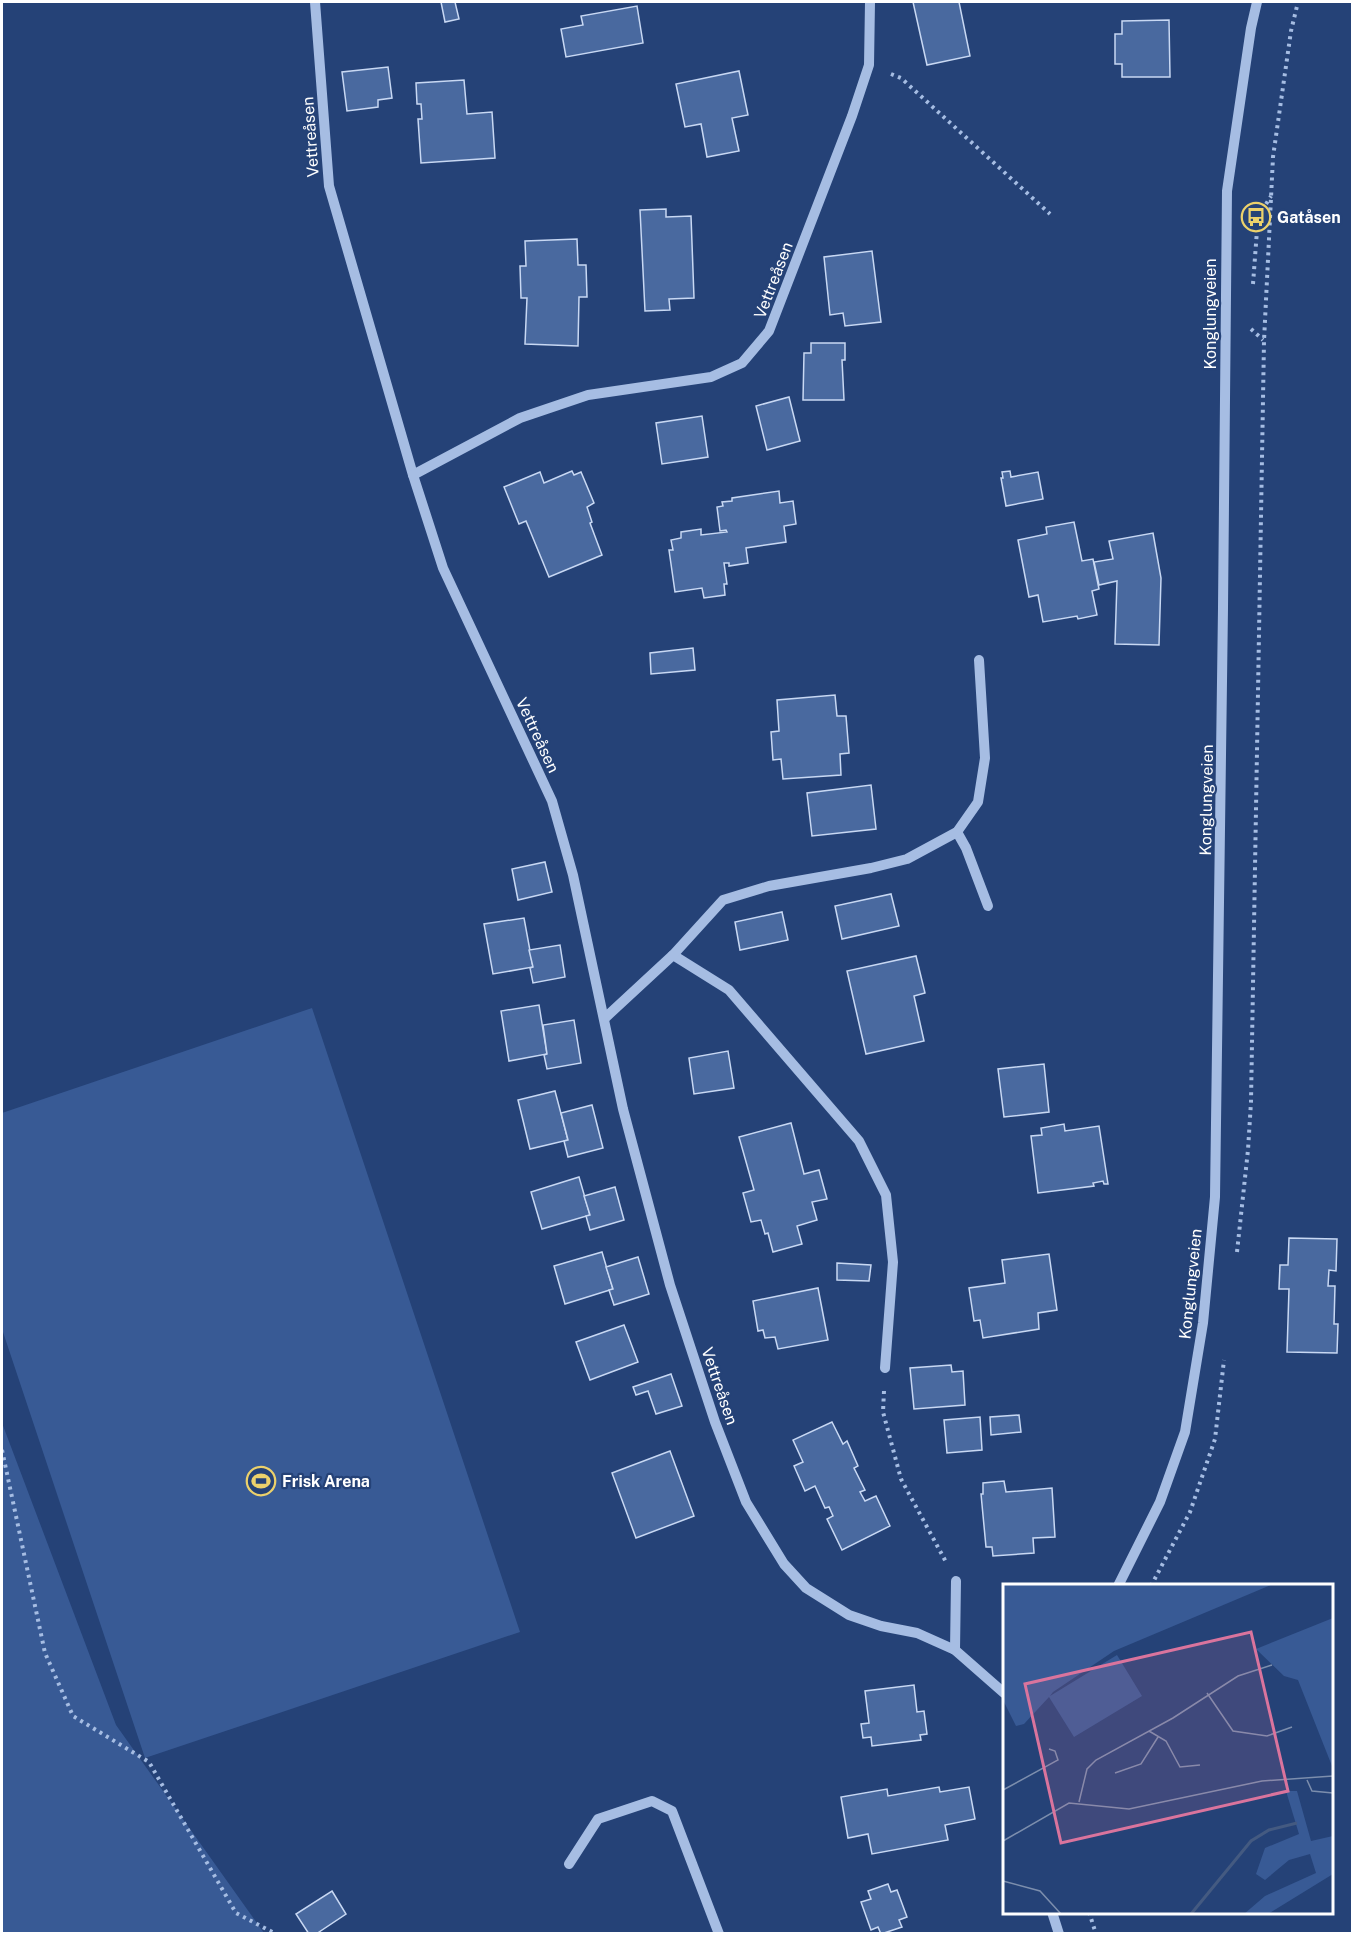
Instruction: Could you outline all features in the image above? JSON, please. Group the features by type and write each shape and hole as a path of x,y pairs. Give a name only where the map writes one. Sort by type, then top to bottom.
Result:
{"street":[{"name":"Vettreåsen","path":"315,2 329,186 413,476 444,568 552,801 573,875 624,1108 670,1285 715,1422 746,1502 784,1564 806,1588 849,1616 880,1626 917,1633 955,1650 1003,1691"},
{"name":"Vettreåsen","path":"413,476 520,418 554,406 588,395 711,377 741,363 769,331 848,127 869,65 870,2"},
{"name":"Konglungveien","path":"1119,1584 1160,1502 1185,1432 1203,1323 1215,1197 1224,608 1227,191 1251,28 1257,2"},
{"path":"605,1018 673,955 723,900 769,886 871,868 907,859 957,832 978,802 985,758 979,660"},
{"path":"957,832 966,848 988,906"},
{"path":"673,955 729,990 859,1141 886,1195 893,1262 885,1368"},
{"path":"955,1650 956,1581"},
{"path":"569,1864 598,1819 652,1801 672,1811 719,1934"},
{"path":"1053,1914 1059,1934"}],"path":[{"path":"1251,1102 1264,341 1275,146 1291,31 1298,2"},
{"path":"869,65 901,78 1050,214"},
{"path":"1252,295 1258,217 1271,196"},
{"path":"1250,328 1264,341"},
{"path":"885,1368 884,1412 901,1479 956,1581"},
{"path":"2,1450 45,1653 73,1716 149,1762 236,1913 276,1934"},
{"path":"1090,1914 1096,1934"}],"shaded area":[{"name":"Frisk Arena","path":"312,1008 520,1632 145,1758 2,1329 2,1113"},
{"path":"2,1423 116,1725 264,1933 2,1933"}],"building":[{"path":"441,2 455,2 459,19 445,22"},
{"path":"913,2 959,2 970,56 927,65"},
{"path":"637,6 643,43 566,57 561,29 583,25 581,16"},
{"path":"1169,20 1170,77 1122,77 1122,64 1115,64 1115,34 1122,34 1122,21"},
{"path":"388,67 392,98 378,100 378,107 347,111 342,72"},
{"path":"739,71 748,115 732,118 739,151 707,157 701,124 685,127 676,84"},
{"path":"464,80 467,114 492,112 495,158 421,163 418,119 422,119 421,104 417,104 416,83"},
{"path":"666,209 666,217 691,216 694,298 669,299 670,310 645,311 640,210"},
{"path":"577,239 578,265 586,265 587,297 579,297 578,346 525,344 527,298 521,298 520,266 526,266 525,241"},
{"path":"872,251 881,322 845,326 843,313 830,315 824,257"},
{"path":"811,343 845,343 845,360 842,360 844,400 803,400 804,353 811,353"},
{"path":"789,397 800,441 767,450 756,406"},
{"path":"702,416 708,457 662,464 656,423"},
{"path":"572,471 574,475 581,472 594,503 587,507 592,522 590,523 602,555 549,577 526,521 519,524 504,487 540,472 544,483"},
{"path":"1010,471 1011,477 1038,472 1043,499 1006,506 1001,478 1003,478 1002,472"},
{"path":"779,491 780,503 793,501 796,524 784,526 786,542 746,548 748,563 729,566 729,563 724,563 727,584 724,584 725,595 704,598 702,588 675,592 669,550 673,550 671,540 681,538 681,532 701,529 701,535 727,532 726,530 720,531 717,507 723,506 722,502 732,501 732,498"},
{"path":"1074,522 1082,561 1093,559 1099,589 1092,591 1097,615 1043,622 1038,595 1029,597 1018,540 1047,534 1046,527"},
{"path":"1153,533 1161,578 1159,645 1115,644 1117,581 1099,585 1094,562 1113,559 1109,541"},
{"path":"693,648 695,670 651,674 650,653"},
{"path":"835,695 837,716 846,716 849,753 840,754 841,775 783,779 781,759 773,760 771,732 779,731 777,700"},
{"path":"871,785 876,829 812,836 807,793"},
{"path":"545,862 552,892 518,900 512,869"},
{"path":"891,894 899,926 842,939 835,906"},
{"path":"782,912 788,940 740,950 735,922"},
{"path":"524,918 533,967 493,974 484,924"},
{"path":"560,945 565,977 533,983 530,968 533,967 529,950"},
{"path":"916,956 925,993 914,996 924,1041 866,1054 847,971"},
{"path":"539,1005 547,1054 509,1061 501,1011"},
{"path":"574,1020 581,1063 547,1069 543,1025"},
{"path":"728,1051 734,1088 694,1094 689,1058"},
{"path":"1044,1064 1049,1112 1004,1117 998,1069"},
{"path":"555,1091 568,1140 530,1149 518,1100"},
{"path":"592,1105 603,1148 568,1157 564,1141 568,1140 561,1113"},
{"path":"791,1123 804,1174 819,1170 827,1199 812,1202 817,1220 797,1226 802,1244 773,1252 768,1233 765,1234 761,1220 751,1222 743,1193 754,1190 739,1137"},
{"path":"1064,1124 1065,1131 1099,1126 1108,1184 1104,1184 1103,1181 1093,1183 1094,1186 1038,1193 1031,1136 1042,1135 1041,1128"},
{"path":"579,1177 590,1215 542,1229 531,1192"},
{"path":"615,1187 624,1220 590,1230 586,1216 590,1215 584,1196"},
{"path":"1289,1238 1337,1239 1336,1271 1329,1270 1328,1286 1335,1286 1334,1324 1338,1324 1337,1353 1287,1352 1289,1289 1279,1289 1280,1265 1288,1265"},
{"path":"602,1252 613,1289 565,1304 554,1266"},
{"path":"1049,1254 1057,1310 1038,1313 1039,1329 983,1338 980,1320 974,1321 969,1288 1005,1283 1002,1260"},
{"path":"638,1257 649,1294 614,1305 609,1290 613,1289 606,1267"},
{"path":"837,1263 871,1265 869,1281 837,1280"},
{"path":"818,1288 828,1340 778,1349 775,1337 765,1338 763,1330 758,1331 753,1301"},
{"path":"624,1325 638,1362 590,1380 576,1342"},
{"path":"951,1365 952,1372 963,1371 965,1405 914,1409 910,1368"},
{"path":"671,1374 682,1406 656,1414 648,1391 636,1395 633,1387"},
{"path":"1019,1415 1021,1432 991,1435 990,1417"},
{"path":"980,1417 982,1450 947,1453 944,1420"},
{"path":"832,1422 843,1444 847,1441 858,1466 854,1468 865,1490 860,1492 865,1501 876,1496 890,1526 842,1550 827,1519 833,1516 829,1507 825,1508 815,1486 805,1491 794,1466 803,1462 793,1440"},
{"path":"670,1451 694,1516 636,1538 612,1473"},
{"path":"1004,1481 1006,1492 1052,1488 1055,1537 1033,1538 1034,1553 993,1556 992,1547 986,1547 981,1494 983,1494 983,1483"},
{"path":"914,1685 917,1712 924,1711 927,1734 920,1735 921,1740 872,1746 871,1737 863,1738 861,1724 869,1723 865,1691"},
{"path":"939,1787 940,1792 969,1787 975,1819 945,1825 948,1840 872,1854 868,1834 848,1838 841,1797 887,1789 888,1796"},
{"path":"888,1884 891,1892 897,1890 907,1917 899,1920 902,1927 881,1934 878,1927 871,1930 861,1902 871,1899 868,1891"},
{"path":"332,1891 346,1914 316,1934 309,1934 296,1914"}],"place":[{"name":"Gatåsen","path":"1256,217"},
{"name":"Frisk Arena","path":"261,1481"}]}
